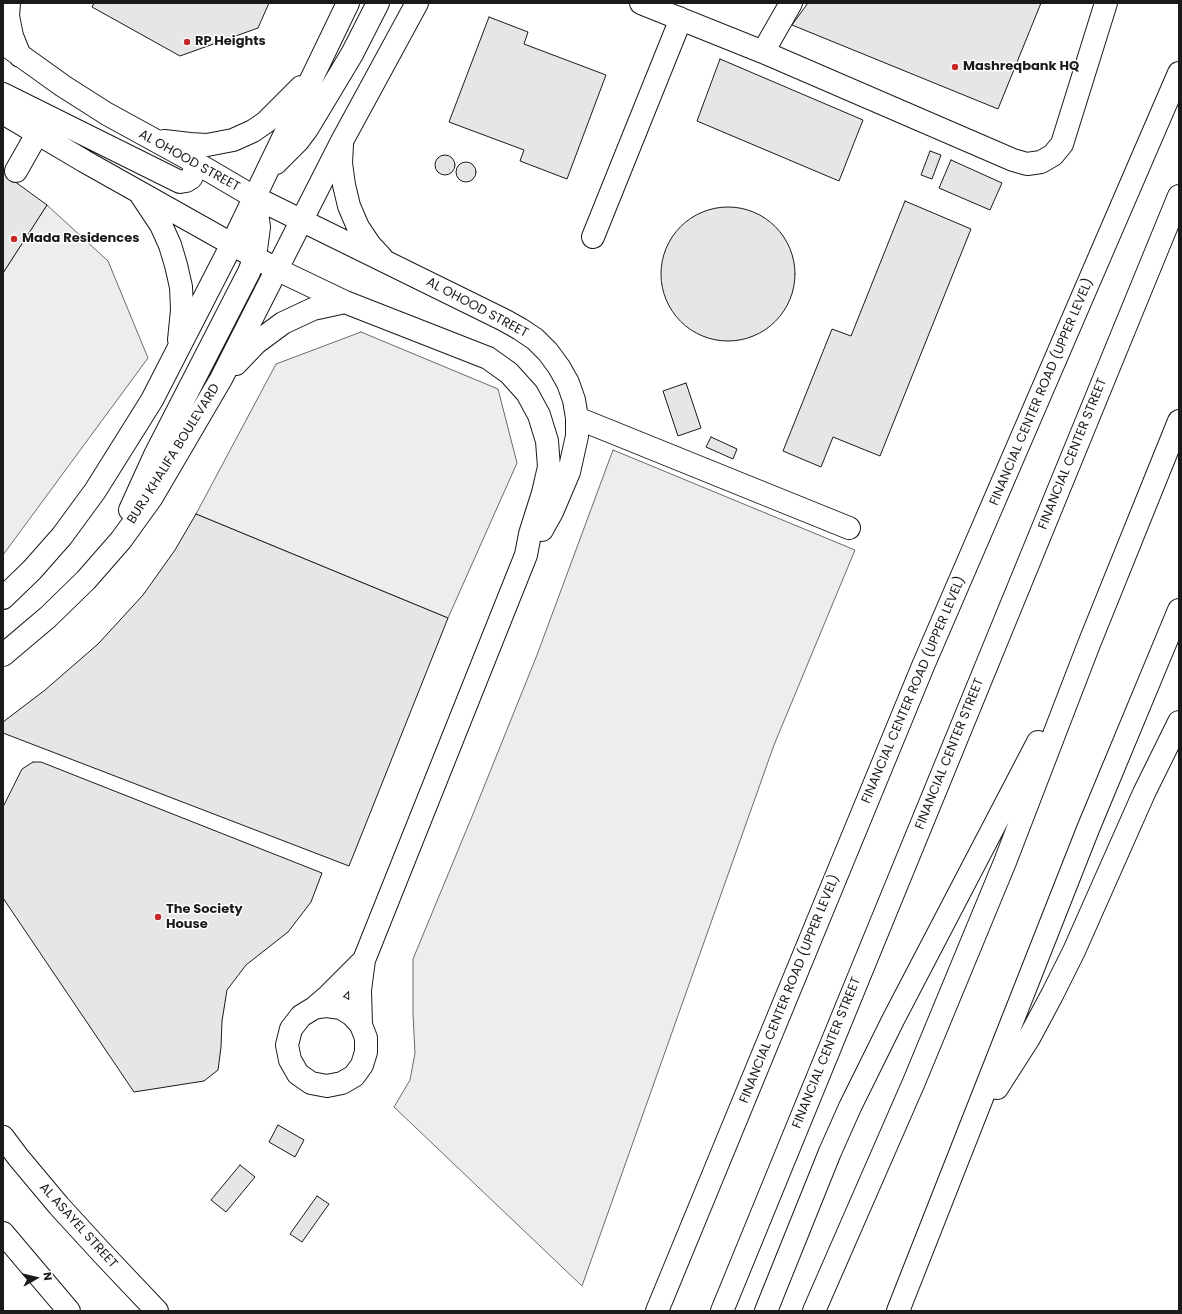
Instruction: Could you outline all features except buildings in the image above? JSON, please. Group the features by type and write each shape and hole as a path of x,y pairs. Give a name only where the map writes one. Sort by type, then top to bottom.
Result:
{"main road":[{"path":"9,3 8,16 12,36 20,56"},
{"path":"3,598 32,570 62,536 95,491 144,413 176,355 232,244 348,3"},
{"path":"267,170 278,162 307,129 352,54 378,3"},
{"path":"381,70 389,35 400,3"},
{"name":"BURJ KHALIFA BOULEVARD","path":"3,654 48,617 86,580 120,540 152,497 221,379 342,141 417,3"},
{"path":"641,3 763,52 1013,160 1027,164 1041,162 1053,155 1062,144 1106,3"},
{"path":"763,52 790,3"},
{"path":"593,237 678,26 679,18"},
{"name":"AL OHOOD STREET","path":"3,43 63,86 107,114 191,160 254,197 504,320 535,339 548,352 568,383 574,400 577,418 577,436 569,472 552,512 526,555"},
{"name":"FINANCIAL CENTER ROAD (UPPER LEVEL)","path":"657,1311 923,666 1091,280 1179,73"},
{"path":"152,140 207,145 233,140 253,131 266,122 314,75"},
{"path":"3,94 180,182 191,178 194,172 194,166 191,160"},
{"path":"3,113 37,134 276,269 345,302 488,358 509,373 527,393 540,416 547,441 549,467 543,493 530,534 526,555 364,960 360,990 361,1025 366,1038 366,1052 362,1065 354,1076 342,1083 327,1086 311,1083 298,1074 290,1060 287,1044 291,1029 301,1016 314,1008 328,996 364,960"},
{"path":"16,171 37,134"},
{"path":"342,141 342,170 349,206 362,233 385,262"},
{"path":"137,190 161,225 170,244 176,265 181,287 182,310 176,355"},
{"name":"FINANCIAL CENTER STREET","path":"722,1311 1179,196"},
{"path":"120,540 130,510 142,482 249,272 255,257 259,227 254,197"},
{"path":"221,379 256,343 283,323 313,309 345,302"},
{"path":"577,418 849,528"},
{"path":"814,1311 914,1082 1002,869 1089,644 1179,421"},
{"path":"898,1311 1088,829 1179,610"},
{"path":"766,1311 830,1152 850,1107 1089,644"},
{"path":"974,1120 1029,1038 1052,995 1074,951 1144,793 1179,722"},
{"path":"314,1008 327,1006 341,1008 352,1015 361,1025"},
{"name":"AL ASAYEL STREET","path":"3,1137 59,1206 102,1254 157,1311"},
{"path":"3,1233 69,1311"}],"shaded area":[{"path":"47,205 108,261 148,358 3,555 3,273"},
{"path":"361,332 498,389 517,463 448,618 196,514 276,364"},
{"path":"613,450 855,550 774,745 582,1286 394,1107 410,1080 415,1053 413,959 537,655"}],"place":[{"name":"RP Heights","path":"187,42"},
{"name":"Mashreqbank HQ","path":"955,67"},
{"name":"Mada Residences","path":"14,239"},
{"name":"The Society House","path":"158,917"}]}
